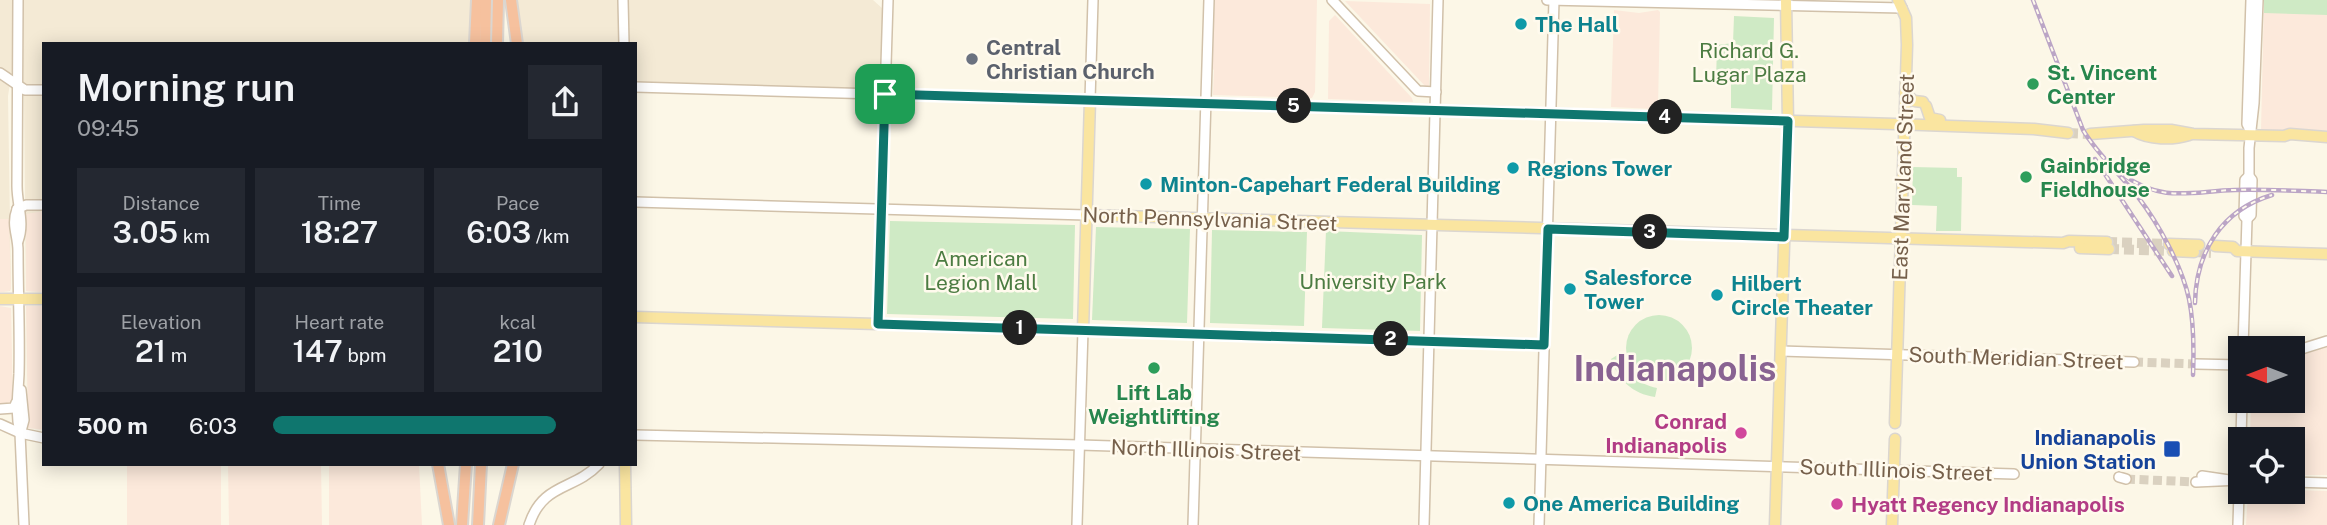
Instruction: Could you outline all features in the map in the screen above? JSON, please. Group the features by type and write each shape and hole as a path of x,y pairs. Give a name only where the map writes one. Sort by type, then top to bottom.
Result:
{"highway":[{"path":"475,42 477,0"},
{"path":"485,42 486,0"},
{"path":"497,42 498,0"},
{"path":"511,2 517,42"},
{"path":"438,466 449,525"},
{"path":"462,525 466,466"},
{"path":"471,525 473,466"},
{"path":"478,525 483,466"},
{"path":"483,466 486,525"},
{"path":"499,525 513,466"}],"main road":[{"path":"18,0 17,209 14,232 18,241 19,376 24,420 20,433"},
{"path":"623,0 624,42"},
{"path":"878,324 888,0"},
{"path":"1077,525 1093,0"},
{"path":"1193,525 1209,0"},
{"path":"1332,0 1418,91 1437,92"},
{"path":"1343,12 1346,0"},
{"path":"1424,525 1438,0"},
{"path":"1547,0 1900,4"},
{"path":"1539,525 1554,0"},
{"path":"2250,132 2247,124 2251,0"},
{"path":"2243,336 2242,251 2247,219 2251,215 2250,132 2253,124 2258,0"},
{"path":"1775,525 1788,121 1786,3"},
{"name":"East Maryland Street","path":"1895,423 1907,36 1906,20 1900,4"},
{"path":"0,73 25,90 42,90"},
{"path":"637,87 2066,130"},
{"path":"1417,110 1418,91"},
{"path":"1905,93 1924,104 1932,120 1982,127"},
{"path":"2088,131 2105,128 2115,131 2171,130 2193,134 2250,132 2327,137"},
{"name":"North Pennsylvania Street","path":"637,202 1784,237 2069,241 2108,246"},
{"path":"17,209 26,205 42,205"},
{"path":"2213,249 2233,247 2242,251 2327,254"},
{"path":"2171,248 2196,248"},
{"path":"0,299 42,299"},
{"path":"637,317 1544,345"},
{"path":"2305,348 2327,341"},
{"name":"South Meridian Street","path":"1781,351 2134,362"},
{"path":"2196,364 2228,365"},
{"path":"19,376 16,419 20,433 24,525"},
{"path":"0,409 14,408 16,403"},
{"path":"0,424 20,433 42,438"},
{"name":"North Illinois Street","path":"637,435 1777,467"},
{"path":"1892,525 1895,439"},
{"path":"529,525 536,510 549,494 582,478 597,466"},
{"path":"625,466 626,525"},
{"name":"South Illinois Street","path":"1777,467 2014,474"},
{"path":"2199,479 2217,483 2228,481"},
{"path":"2305,482 2327,482"},
{"path":"2238,504 2238,525"}],"shaded area":[{"path":"0,0 12,0 13,65 8,96 11,288 10,291 0,292"},
{"path":"23,0 474,0 471,42 42,42 42,292 26,291"},
{"path":"515,0 873,0 883,9 883,88 637,83 637,42 521,42"},
{"path":"1214,0 1317,0 1315,92 1312,98 1213,95 1214,70 1211,68"},
{"path":"2264,0 2327,0 2327,132 2261,130"},
{"path":"1345,1 1430,4 1429,87 1426,87"},
{"path":"1614,10 1660,12 1658,107 1654,109 1611,107"},
{"path":"1335,15 1413,102 1328,99 1329,21"},
{"path":"42,211 42,292 26,291 26,214"},
{"path":"0,219 9,219 11,288 9,291 0,292"},
{"path":"0,306 11,308 13,405 0,405"},
{"path":"26,306 42,306 42,430 28,428"},
{"path":"2327,347 2327,475 2305,475 2305,427 2250,427 2251,413 2305,413 2305,354"},
{"path":"127,466 221,466 221,525 127,525"},
{"path":"228,466 321,466 322,525 229,525"},
{"path":"329,466 419,466 422,525 329,525"},
{"path":"2305,490 2327,491 2327,525 2246,525 2247,504 2305,504"}],"green space":[{"path":"2264,0 2327,0 2327,15 2264,13"},
{"name":"Richard G. Lugar Plaza","path":"1734,16 1774,18 1772,110 1731,108 1731,81 1716,81 1717,45 1733,43"},
{"path":"1913,167 1957,168 1957,177 1962,177 1961,231 1936,231 1937,206 1912,205"},
{"name":"American Legion Mall","path":"890,221 1075,225 1073,319 887,314"},
{"path":"1096,227 1190,229 1187,323 1092,320"},
{"path":"1212,230 1307,232 1304,326 1210,323"},
{"name":"University Park","path":"1326,231 1422,235 1420,331 1322,328"},
{"path":"1659,315 1672,318 1682,325 1689,335 1692,348 1689,361 1682,371 1672,378 1659,381 1646,378 1636,371 1629,361 1626,348 1629,335 1636,325 1646,318"},
{"path":"1619,354 1625,368 1633,377 1657,388 1655,397 1640,393 1627,385 1611,359"}],"tunnel":[{"path":"2068,133 2090,134"},
{"path":"2107,242 2169,244"},
{"path":"2109,249 2173,251"},
{"path":"2194,252 2211,253"},
{"path":"2134,362 2196,364"},
{"path":"2126,479 2196,482"}],"railway":[{"path":"2033,0 2083,130 2095,148 2146,207 2175,259 2191,308 2193,375"},
{"path":"2095,159 2172,276"},
{"path":"2125,176 2153,190 2178,194 2246,190 2327,192"},
{"path":"2195,303 2200,266 2215,235 2239,211 2272,195"}],"place":[{"name":"The Hall","path":"1521,24"},
{"name":"Central Christian Church","path":"972,59"},
{"name":"St. Vincent Center","path":"2033,84"},
{"name":"Regions Tower","path":"1513,168"},
{"name":"Gainbridge Fieldhouse","path":"2026,177"},
{"name":"Minton-Capehart Federal Building","path":"1146,184"},
{"name":"Salesforce Tower","path":"1570,289"},
{"name":"Hilbert Circle Theater","path":"1717,295"},
{"name":"Lift Lab Weightlifting","path":"1154,368"},
{"name":"Conrad Indianapolis","path":"1741,433"},
{"name":"Indianapolis Union Station","path":"2172,449"},
{"name":"One America Building","path":"1509,503"},
{"name":"Hyatt Regency Indianapolis","path":"1837,504"}],"district":[{"name":"Indianapolis","path":"1675,368"}],"route":[{"path":"885,94 1788,121 1784,237 1548,229 1544,345 878,324 885,94"}]}
